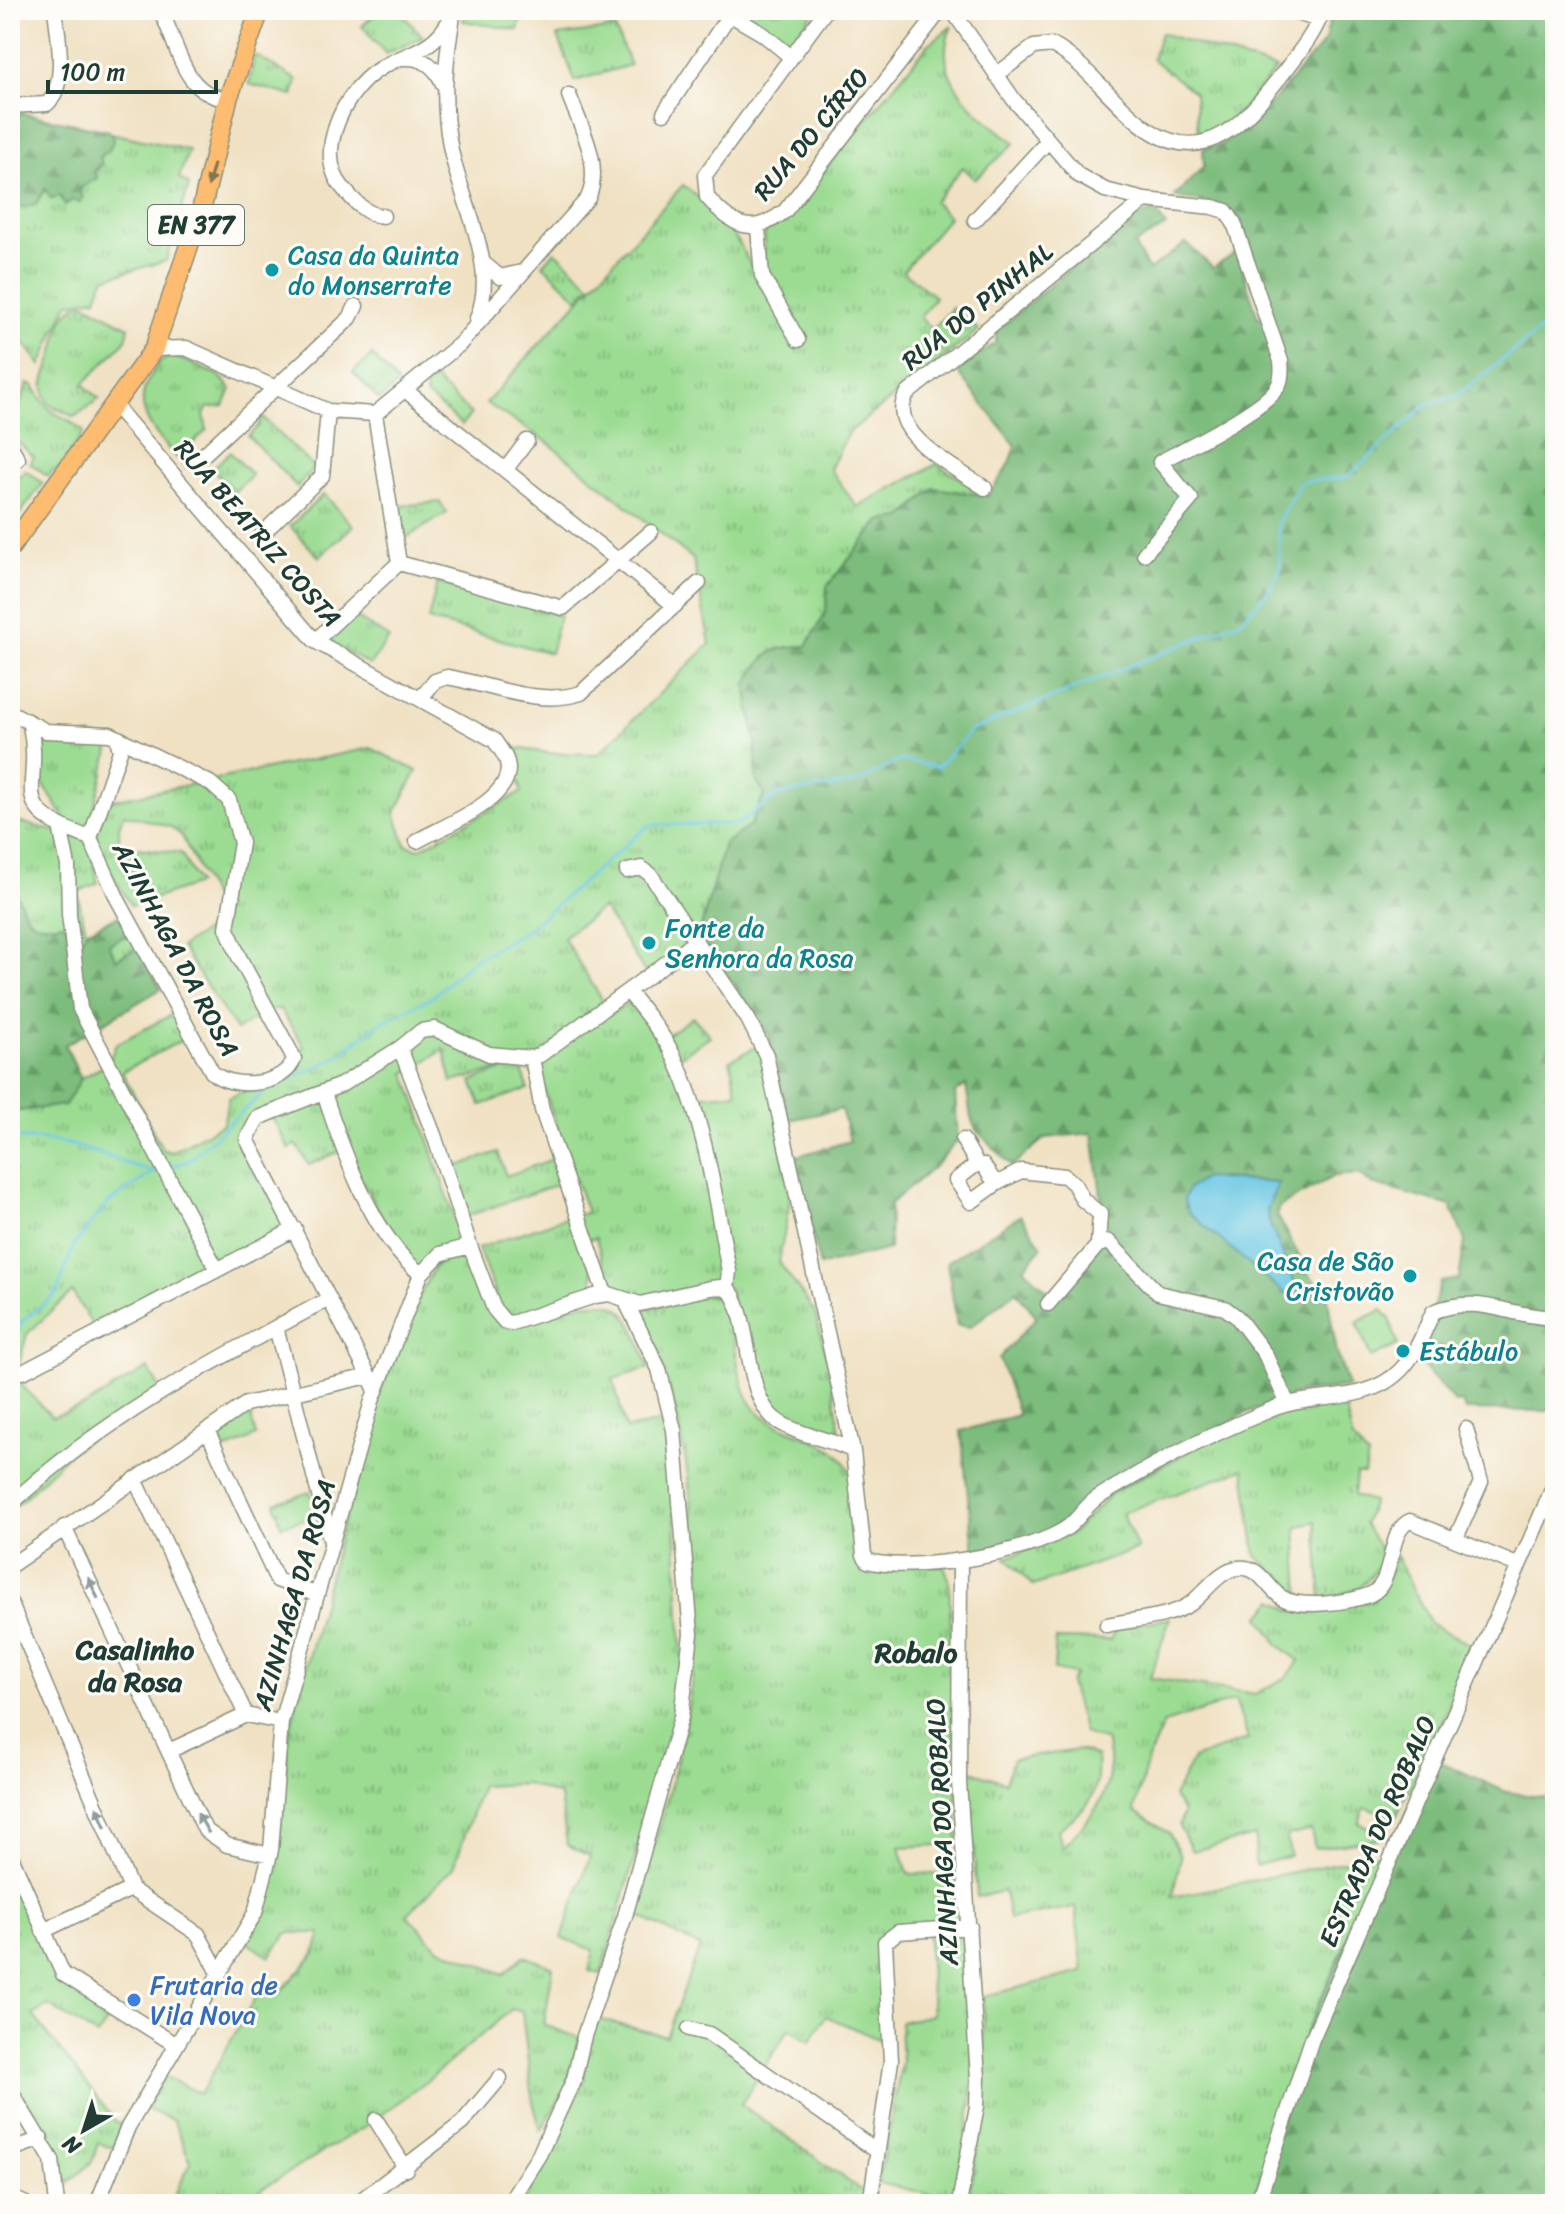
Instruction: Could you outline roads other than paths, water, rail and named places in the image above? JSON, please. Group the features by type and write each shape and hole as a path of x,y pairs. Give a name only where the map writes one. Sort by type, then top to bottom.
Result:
{"main road":[{"name":"EN 377","path":"10,548 154,349 206,192 228,99 260,10"}],"street":[{"path":"10,106 47,104 54,96 59,57 55,10"},
{"path":"160,10 193,83 206,96 228,99"},
{"path":"383,216 366,210 342,186 333,168 331,147 338,121 351,97 373,74 430,44 447,25 454,10"},
{"path":"454,10 445,93 450,146 482,261 484,293 474,326"},
{"path":"758,228 748,228 716,207 707,197 705,175 826,10"},
{"path":"899,10 941,10"},
{"name":"RUA DO CÍRIO","path":"798,340 762,276 758,228 785,211 941,10"},
{"path":"952,10 996,75 1069,168 1088,182 1145,200 1226,211 1281,361 1278,386 1271,395 1153,460 1191,499 1144,554"},
{"path":"996,75 1034,47 1052,45 1149,130 1176,141 1205,141 1223,135 1247,118 1305,44 1321,15 1287,10"},
{"path":"664,113 726,12 791,57"},
{"path":"400,59 416,58 428,63 439,74 445,93"},
{"path":"154,349 186,348 328,411 375,414 460,344 581,208 593,187 593,162 569,95"},
{"path":"975,220 1048,141"},
{"name":"RUA DO PINHAL","path":"985,488 915,438 902,415 901,403 907,394 1145,200"},
{"path":"482,261 500,277 524,271"},
{"path":"197,461 350,318 356,306"},
{"path":"405,390 675,606"},
{"name":"RUA BEATRIZ COSTA","path":"115,406 315,641 494,740 507,761 507,782 496,797 417,841"},
{"path":"262,534 322,476 328,411"},
{"path":"375,414 399,563"},
{"path":"506,469 527,441"},
{"path":"10,445 18,459"},
{"path":"399,563 563,608 651,532"},
{"path":"315,641 399,563"},
{"path":"420,699 435,681 447,677 521,694 570,696 581,693 699,583"},
{"name":"AZINHAGA DA ROSA","path":"10,712 30,725 55,732 117,738 210,783 229,800 241,843 227,928 235,949 294,1058 285,1072 263,1081 238,1083 212,1072 118,900 90,838 120,751 117,738"},
{"path":"30,725 35,760 31,799 60,826 90,838"},
{"path":"60,826 68,866 69,914 80,1009 216,1268"},
{"path":"627,871 641,868 650,874 748,1019 766,1055 858,1471 863,1549 868,1561 889,1564 960,1561 1035,1543 1067,1528 1095,1500 1156,1463 1217,1432 1287,1402 1333,1397 1386,1382 1414,1354 1433,1312 1442,1308 1472,1302 1517,1314 1555,1318"},
{"path":"376,1390 249,1145 247,1134 258,1118 324,1093 365,1072 421,1031 435,1029 489,1054 532,1058 565,1039 696,941"},
{"path":"628,991 668,1046 688,1091 707,1158 729,1271 727,1289 736,1303 767,1411 790,1428 836,1441 853,1451"},
{"path":"400,1048 434,1135 494,1309 505,1322 605,1294 640,1304 710,1288 727,1289"},
{"path":"532,1058 542,1110 605,1294"},
{"path":"324,1093 343,1148 369,1202 398,1251 421,1274 440,1254 470,1246"},
{"path":"963,1140 977,1164 956,1180 971,1202 1021,1171 1065,1176 1083,1200 1100,1214 1102,1230 1098,1245 1048,1304"},
{"path":"983,1165 996,1184"},
{"path":"23,1372 295,1229"},
{"path":"1098,1245 1109,1242 1115,1246 1158,1293 1217,1306 1237,1317 1265,1354 1287,1402"},
{"name":"AZINHAGA DA ROSA","path":"97,2204 128,2127 255,1913 270,1855 276,1812 281,1722 315,1594 347,1498 376,1390 421,1274"},
{"path":"10,1505 50,1469 183,1378 329,1299"},
{"path":"508,2204 539,2155 574,2079 584,2036 625,1916 681,1717 691,1634 674,1430 659,1369 625,1300"},
{"path":"276,1327 331,1542"},
{"path":"10,1566 246,1404 369,1376"},
{"path":"1456,1538 1481,1482 1466,1429"},
{"path":"207,1430 277,1580 315,1594"},
{"path":"135,1479 246,1715"},
{"name":"ESTRADA DO ROBALO","path":"1257,2204 1312,2039 1555,1483"},
{"path":"1107,1625 1172,1613 1188,1606 1222,1576 1239,1567 1257,1571 1281,1597 1291,1602 1324,1603 1370,1594 1379,1585 1406,1522 1418,1522 1517,1565"},
{"path":"64,1527 205,1830 227,1845 270,1855"},
{"name":"AZINHAGA DO ROBALO","path":"959,2204 977,2106 978,2078 959,1782 960,1561"},
{"path":"10,1602 131,1889 198,1934 218,1971"},
{"path":"169,1751 246,1715 281,1722"},
{"path":"10,1854 63,1974 176,2045"},
{"path":"43,1931 131,1889"},
{"path":"870,2204 891,2061 885,1942 898,1932 970,1927"},
{"path":"689,2029 709,2034 877,2151"},
{"path":"356,2204 406,2169 462,2123 500,2078"},
{"path":"10,2090 52,2160 57,2204"},
{"path":"376,2120 406,2169"},
{"path":"10,2150 41,2139"},
{"path":"10,2197 26,2204"}],"water":[{"path":"1204,1178 1278,1183 1267,1210 1270,1225 1301,1297 1297,1300 1269,1281 1188,1212 1184,1199 1188,1189"}],"waterway":[{"path":"168,1167 188,1161 265,1091 335,1058 380,1023 432,997 472,961 527,930 649,825 738,824 778,794 856,783 901,760 938,767 970,731 1240,621 1267,593 1280,571 1278,521 1301,482 1347,477 1427,404 1455,397 1555,318"},
{"path":"10,1140 64,1143 153,1172 161,1169"},
{"path":"10,1347 22,1321 56,1294 74,1245 108,1203 152,1173"}],"place":[{"name":"Casa da Quinta do Monserrate","path":"272,270"},
{"name":"Fonte da Senhora da Rosa","path":"649,943"},
{"name":"Casa de São Cristovão","path":"1410,1276"},
{"name":"Estábulo","path":"1403,1351"},
{"name":"Frutaria de Vila Nova","path":"134,2000"}],"district":[{"name":"Robalo","path":"916,1652"},
{"name":"Casalinho da Rosa","path":"135,1665"}]}
